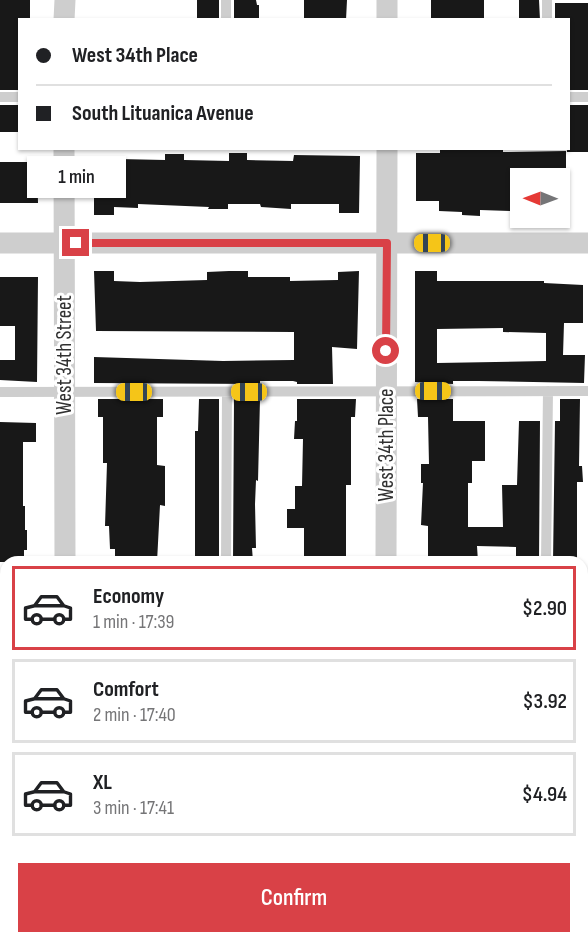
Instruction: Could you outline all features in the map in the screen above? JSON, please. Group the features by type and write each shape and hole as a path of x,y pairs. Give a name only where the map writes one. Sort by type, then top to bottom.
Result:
{"street":[{"path":"64,0 64,18"},
{"path":"387,0 387,18"},
{"name":"West 34th Street","path":"64,150 65,556"},
{"name":"West 34th Place","path":"386,556 387,150"},
{"path":"0,243 588,243"}],"lane":[{"path":"226,0 226,18"},
{"path":"547,0 547,18"},
{"path":"0,97 18,97"},
{"path":"570,97 588,97"},
{"path":"546,556 548,391"},
{"path":"0,392 588,391"},
{"path":"226,392 226,556"}],"building":[{"path":"0,0 30,0 30,18 18,18 18,90 0,90"},
{"path":"197,0 219,0 219,18 197,18"},
{"path":"234,0 256,0 259,5 259,18 234,18"},
{"path":"304,0 347,0 346,18 304,18"},
{"path":"431,0 484,0 484,18 431,18"},
{"path":"519,0 539,0 540,18 519,18"},
{"path":"555,3 588,3 588,90 570,90 570,18 555,18"},
{"path":"0,105 18,105 18,132 0,132"},
{"path":"570,105 588,105 588,152 567,152 570,150"},
{"path":"440,150 566,151 566,168 510,168 510,211 480,210 480,216 462,215 462,212 439,211 439,201 416,201 416,153 440,153"},
{"path":"229,153 247,153 247,160 293,161 294,155 360,156 359,213 339,213 339,204 291,204 291,209 261,207 260,204 228,204 228,209 208,209 209,207 138,204 138,208 114,207 114,215 94,215 94,173 119,173 119,159 165,160 165,154 184,154 184,160 229,161"},
{"path":"0,162 37,162 38,203 0,203"},
{"path":"94,271 114,271 114,281 140,282 207,280 207,272 229,271 248,271 248,277 290,277 290,281 338,280 338,272 359,271 357,349 332,347 333,384 297,384 293,381 260,381 260,384 94,383 94,357 223,361 294,360 294,332 96,331"},
{"path":"415,271 437,271 437,281 544,281 544,283 583,285 583,323 564,323 563,355 585,355 584,383 415,382","holes":["503,328 503,332 546,333 546,361 437,363 437,329"]},
{"path":"0,277 38,277 37,382 0,380 0,360 15,360 15,326 0,326"},
{"path":"98,399 163,399 163,417 157,417 157,465 165,466 165,506 160,505 157,556 115,556 115,549 110,549 109,526 105,526 107,463 103,463 103,417 98,417"},
{"path":"199,399 219,399 219,556 195,556 195,431 198,431"},
{"path":"234,399 260,399 258,481 256,480 255,504 256,548 252,548 253,556 233,556"},
{"path":"297,399 356,399 355,417 351,417 351,485 346,485 346,556 304,556 304,528 287,528 287,509 295,509 295,486 302,486 303,439 294,439 295,421 297,421"},
{"path":"417,399 453,399 453,421 485,421 485,461 472,461 472,483 468,483 468,527 503,527 502,485 517,485 519,421 540,421 539,556 516,556 516,547 477,546 478,556 428,556 428,526 421,525 423,483 421,483 421,464 429,464 428,417 418,417"},
{"path":"560,399 580,399 579,466 582,466 583,482 577,482 577,556 553,556 555,421 560,421"},
{"path":"0,422 36,423 36,442 23,442 23,506 25,506 27,550 24,550 24,556 0,556"}],"route":[{"path":"76,243 387,243 386,351"}]}
